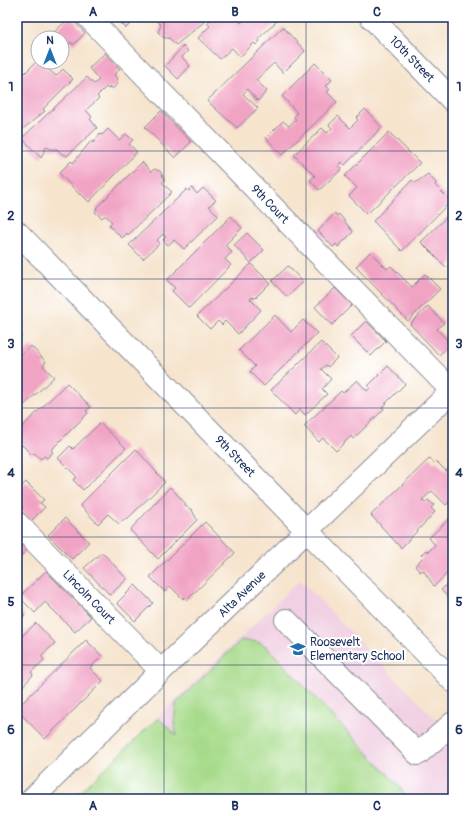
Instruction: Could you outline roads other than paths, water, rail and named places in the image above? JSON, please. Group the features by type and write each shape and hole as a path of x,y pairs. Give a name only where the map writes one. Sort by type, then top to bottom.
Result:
{"street":[{"name":"9th Court","path":"88,17 453,391"},
{"name":"10th Street","path":"371,17 453,101"},
{"name":"9th Street","path":"17,232 453,681"},
{"name":"Alta Avenue","path":"32,799 162,671 453,391"},
{"name":"Lincoln Court","path":"17,523 162,671"},
{"path":"286,620 418,754 453,723"}],"place":[{"name":"Roosevelt Elementary School","path":"298,649"}]}
